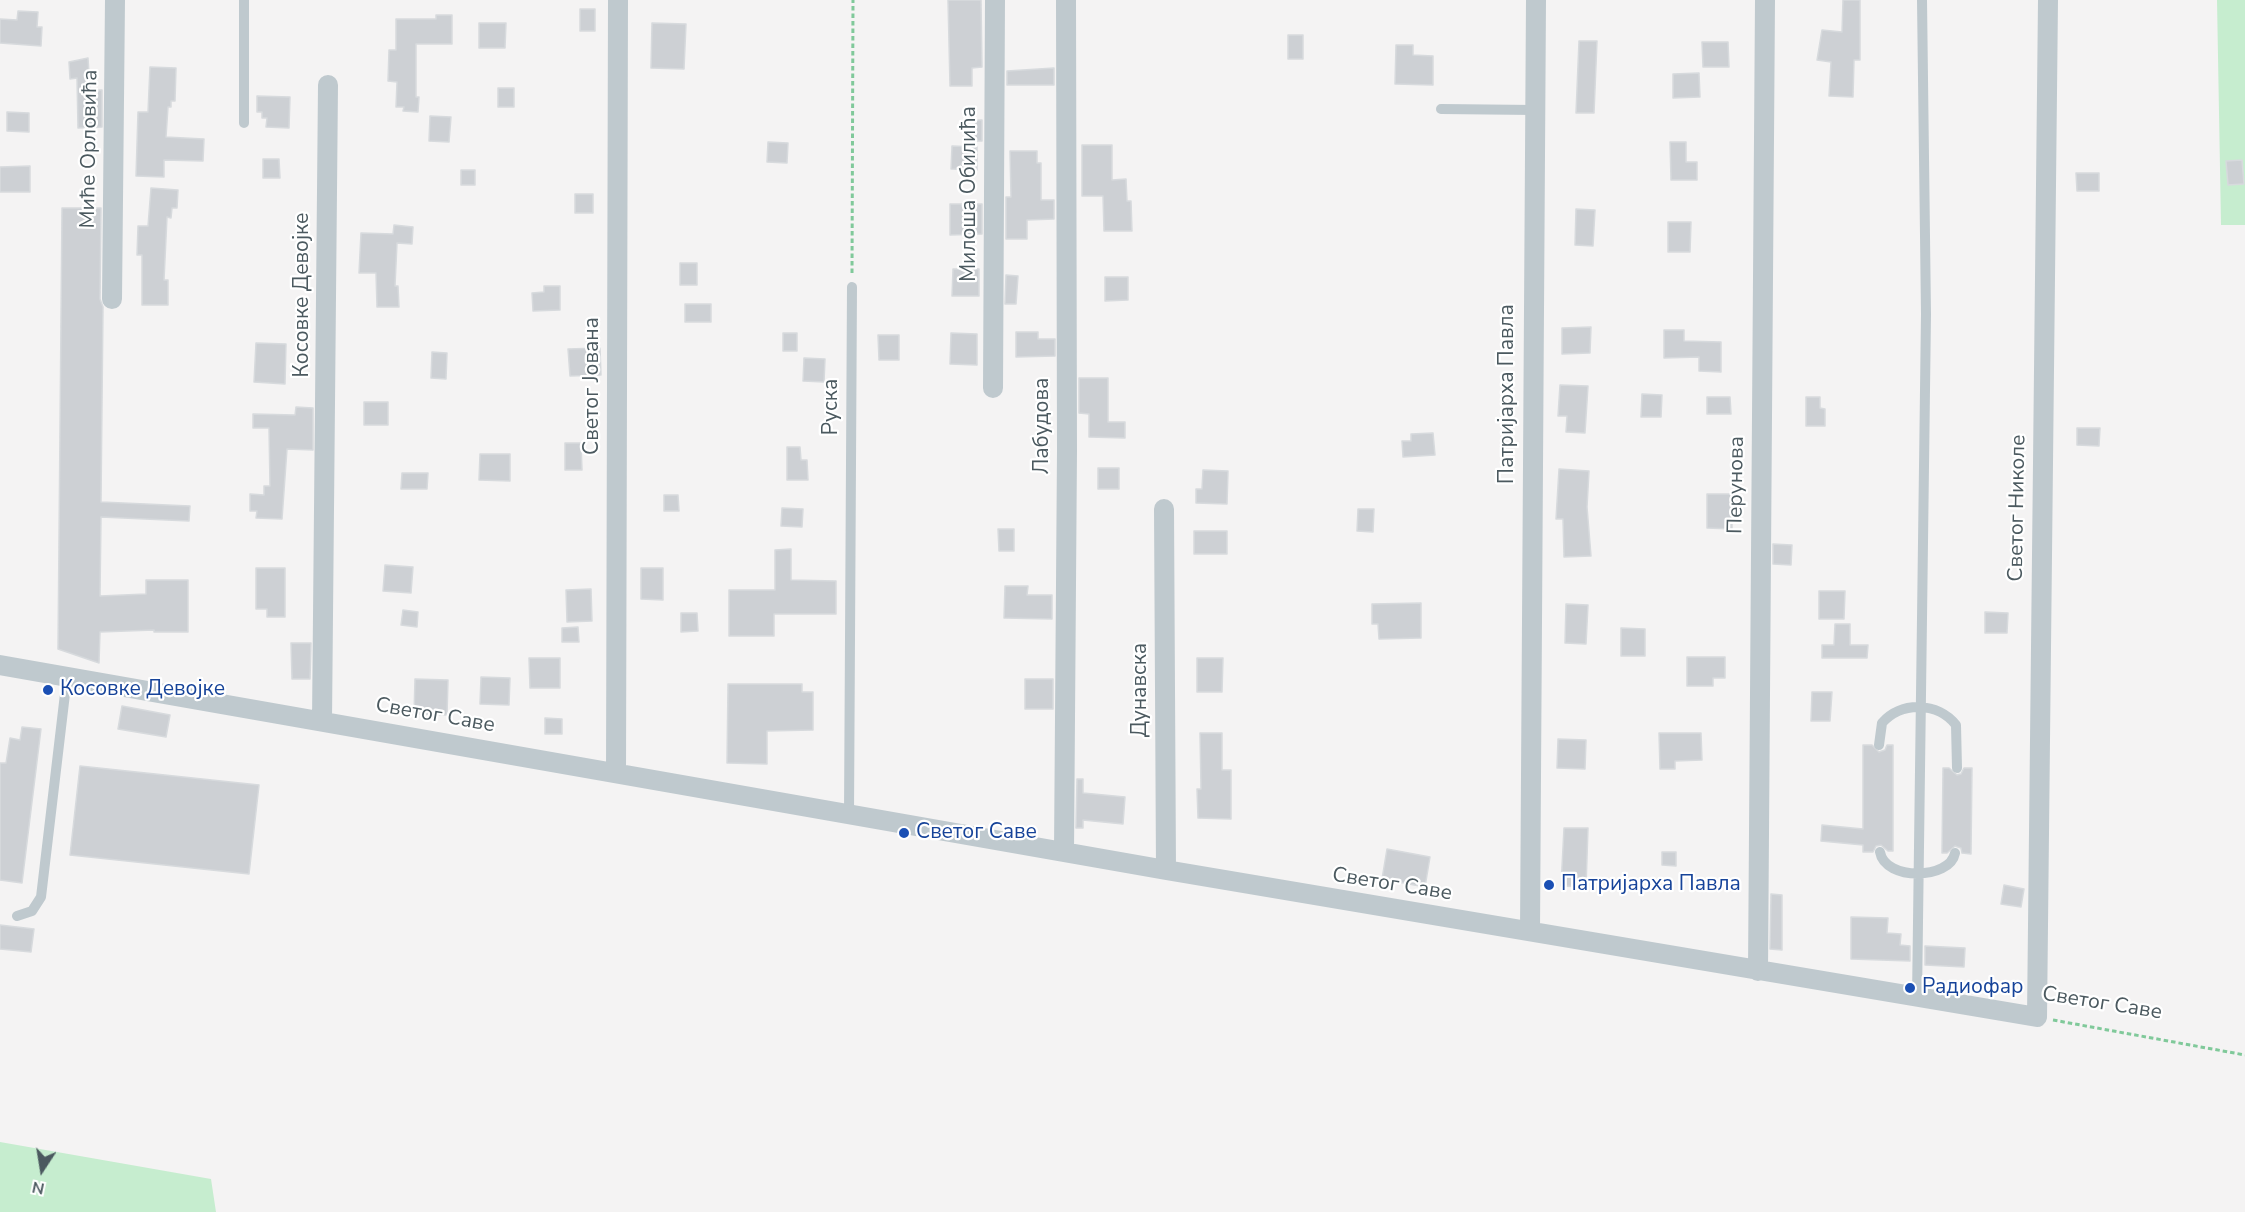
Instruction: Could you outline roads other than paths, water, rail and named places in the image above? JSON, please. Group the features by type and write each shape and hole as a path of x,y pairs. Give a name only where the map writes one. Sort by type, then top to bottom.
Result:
{"street":[{"name":"Миће Орловића","path":"112,299 115,0"},
{"name":"Светог Јована","path":"616,773 618,0"},
{"name":"Милоша Обилића","path":"993,388 994,0"},
{"name":"Лабудова","path":"1064,852 1067,450 1066,0"},
{"name":"Патријарха Павла","path":"1530,932 1536,0"},
{"name":"Перунова","path":"1758,970 1765,0"},
{"name":"Светог Николе","path":"2037,1017 2048,0"},
{"name":"Косовке Девојке","path":"322,721 328,85"},
{"name":"Дунавска","path":"1164,509 1166,870"},
{"name":"Светог Саве","path":"0,664 1166,870 2037,1017"}],"lane":[{"path":"244,0 244,123"},
{"path":"1917,998 1926,314 1922,0"},
{"path":"1441,109 1535,110"},
{"name":"Руска","path":"849,813 852,287"},
{"path":"17,916 32,911 41,897 67,677"},
{"path":"1880,745 1882,723 1895,711 1920,707 1944,712 1956,725 1957,768"},
{"path":"1880,852 1881,856 1897,870 1919,875 1948,864 1954,858 1955,853"}],"place":[{"name":"Косовке Девојке","path":"48,690"},
{"name":"Светог Саве","path":"904,833"},
{"name":"Патријарха Павла","path":"1549,885"},
{"name":"Радиофар","path":"1910,988"}]}
